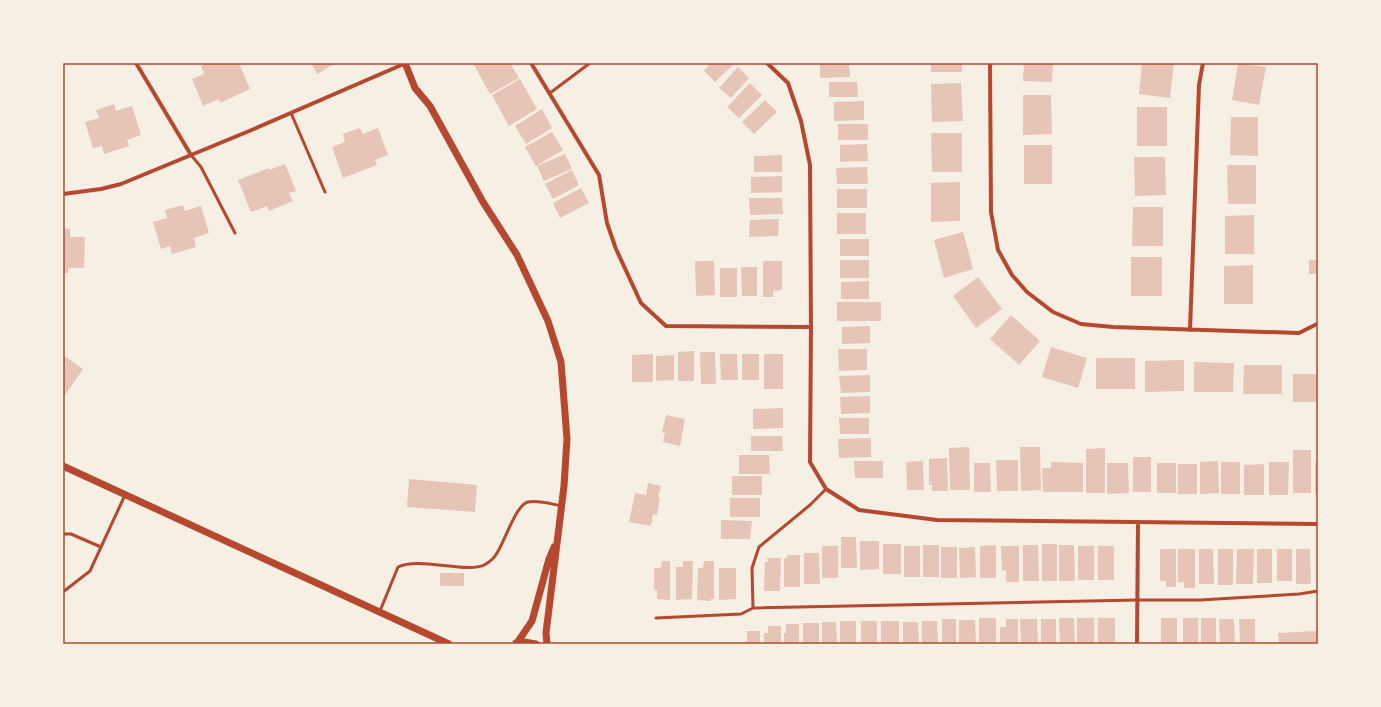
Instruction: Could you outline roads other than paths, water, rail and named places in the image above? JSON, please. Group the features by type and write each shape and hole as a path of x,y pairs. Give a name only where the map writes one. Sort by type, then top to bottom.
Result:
{"street":[{"path":"136,63 191,155"},
{"path":"63,194 101,189 121,184 291,113 405,63 415,88 430,106 483,202 517,255 548,320 561,362 567,439 562,506 546,633 547,644"},
{"path":"532,63 599,175 607,223 616,249 641,303 666,326 811,327"},
{"path":"767,63 788,83 801,121 810,165 810,462 826,489 859,510 936,520 1318,524"},
{"path":"990,63 991,212 998,250 1012,275 1027,292 1053,312 1081,324 1112,327 1299,333 1317,324"},
{"path":"1190,330 1199,85 1203,63"},
{"path":"63,466 449,644"},
{"path":"1138,522 1138,644"},
{"path":"516,644 532,621 549,559 557,541"},
{"path":"516,644 536,644"}],"lane":[{"path":"550,93 590,63"},
{"path":"291,113 325,192"},
{"path":"191,155 201,167 235,233"},
{"path":"753,608 752,568 759,547 810,505 826,489"},
{"path":"63,592 90,571 125,494"},
{"path":"380,612 398,567 404,564 436,564 471,567 484,565 495,557 519,508 526,502 537,502 562,506"},
{"path":"63,534 71,534 101,547"},
{"path":"656,618 741,614 753,608 1200,600 1299,594 1318,591"}]}
